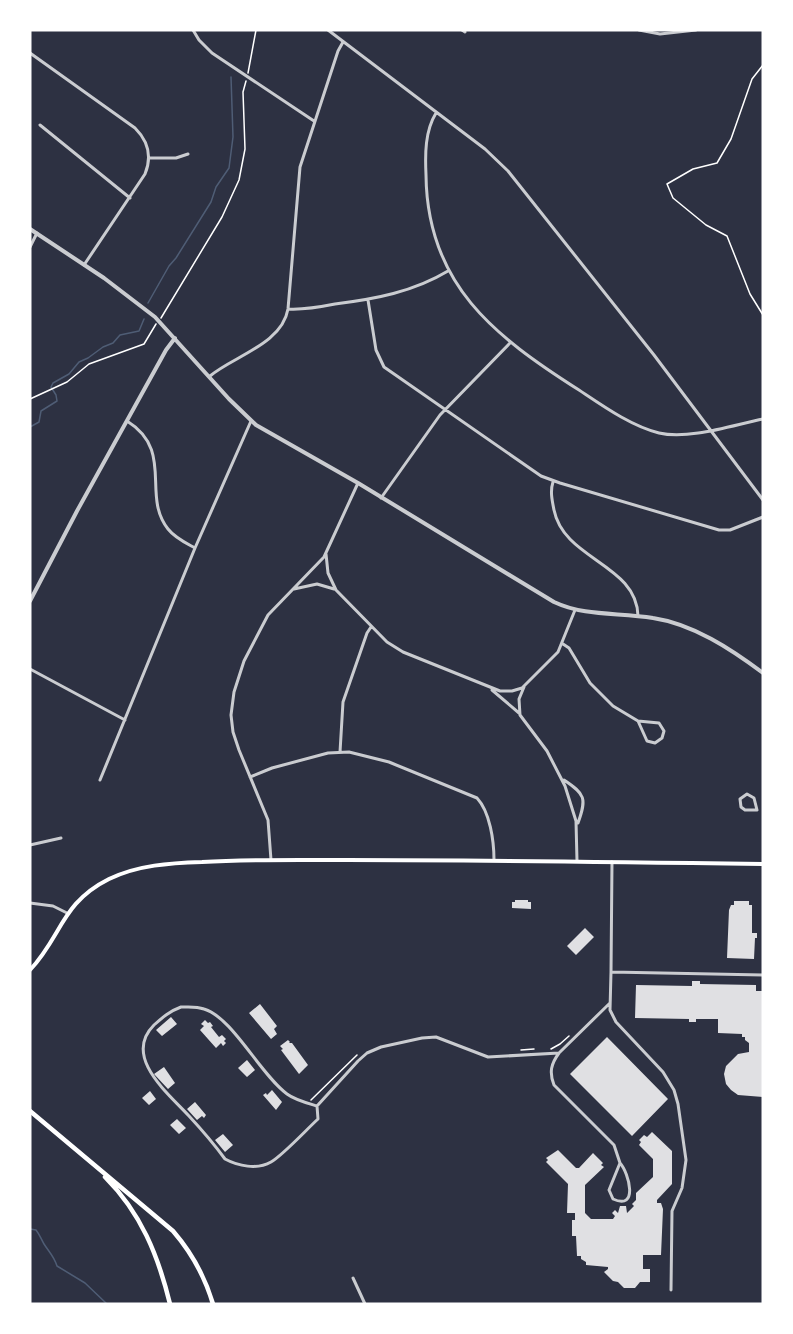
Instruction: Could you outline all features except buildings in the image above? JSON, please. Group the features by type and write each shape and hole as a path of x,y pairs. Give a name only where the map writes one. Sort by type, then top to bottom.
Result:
{"main road":[{"path":"30,970 42,955 67,913 96,887 133,870 177,863 271,860 494,860 763,864"},
{"path":"30,1111 90,1163 146,1207 177,1236 198,1267 213,1304"},
{"path":"90,1163 126,1199 142,1226 158,1260 170,1304"}],"street":[{"path":"193,30 212,53 314,121"},
{"path":"328,30 489,152 514,177 763,500"},
{"path":"639,30 660,34 696,30"},
{"path":"210,376 273,335 284,323 288,309 299,172 314,121 343,42"},
{"path":"30,53 135,128 144,140 149,158 145,174 84,265"},
{"path":"436,113 429,128 427,145 426,201 434,237 448,271 474,308 511,343 590,398 658,433 678,435 763,419"},
{"path":"40,125 130,198"},
{"path":"149,158 176,158 188,154"},
{"path":"30,229 84,265 159,321 229,399 251,421 275,437 358,483 549,599 575,610 666,620 722,645 763,673"},
{"path":"30,246 37,233"},
{"path":"288,309 368,300 412,288 448,271"},
{"path":"368,300 374,344 381,363 390,373 536,472 553,481 723,531 763,517"},
{"path":"30,601 166,350 175,338"},
{"path":"381,498 444,410 511,343"},
{"path":"127,421 142,434 153,452 157,499 164,522 172,534 195,548"},
{"path":"100,780 195,548 251,421"},
{"path":"553,481 552,503 562,531 572,543 625,584 635,598 638,616"},
{"path":"271,860 269,824 233,732 231,715 234,692 244,662 265,621 292,589 319,563 358,483"},
{"path":"326,552 328,573 336,590"},
{"path":"292,589 317,584 330,586 387,642 403,652 490,688 509,691 525,686"},
{"path":"520,715 519,699 525,686 558,652 575,610"},
{"path":"340,752 343,702 367,633 372,627"},
{"path":"563,644 569,648 586,679 598,692 613,706 638,721 659,723 664,729 662,738 655,743 646,741 638,721"},
{"path":"30,669 125,720"},
{"path":"490,688 520,715 547,751 562,778 577,826"},
{"path":"250,777 272,768 340,752 382,760 477,798 483,806 488,822 494,860"},
{"path":"562,778 583,796 583,806 577,826 577,861"},
{"path":"757,810 753,796 746,794 741,798 740,803 743,809 757,810 763,815"},
{"path":"30,845 61,838"},
{"path":"612,862 611,1014 669,1080 680,1112 686,1160 682,1188 672,1211 671,1290"},
{"path":"30,903 53,906 67,913"},
{"path":"611,972 763,975"},
{"path":"610,1002 559,1053 551,1068 554,1085 614,1145 630,1190 630,1195 621,1201 613,1199 609,1190 620,1163"},
{"path":"317,1106 288,1095 256,1063 229,1026 205,1009 193,1006 170,1011 147,1032 143,1042 146,1062 152,1075 225,1159 236,1165 258,1166 271,1162 318,1119 317,1106 367,1053 381,1047 436,1037 488,1057 559,1053"},
{"path":"353,1278 365,1304"}],"path":[{"path":"248,74 256,30"},
{"path":"763,65 752,79 731,139 717,163 693,169 668,184 673,198 706,225 727,236 750,294 763,315"},
{"path":"30,399 71,380 89,364 144,344 150,332 172,303 222,217 237,186 245,149 243,92 246,81"},
{"path":"516,1051 552,1048 567,1037 576,1037"},
{"path":"308,1104 360,1053"}],"waterway":[{"path":"148,303 211,202 216,187 229,168 233,137 231,77"},
{"path":"30,427 39,422 41,411 57,401 51,387 53,383 69,374 79,362 113,343 120,335 139,331 144,319"},
{"path":"30,1229 36,1230 57,1266 85,1283 107,1304"}]}
